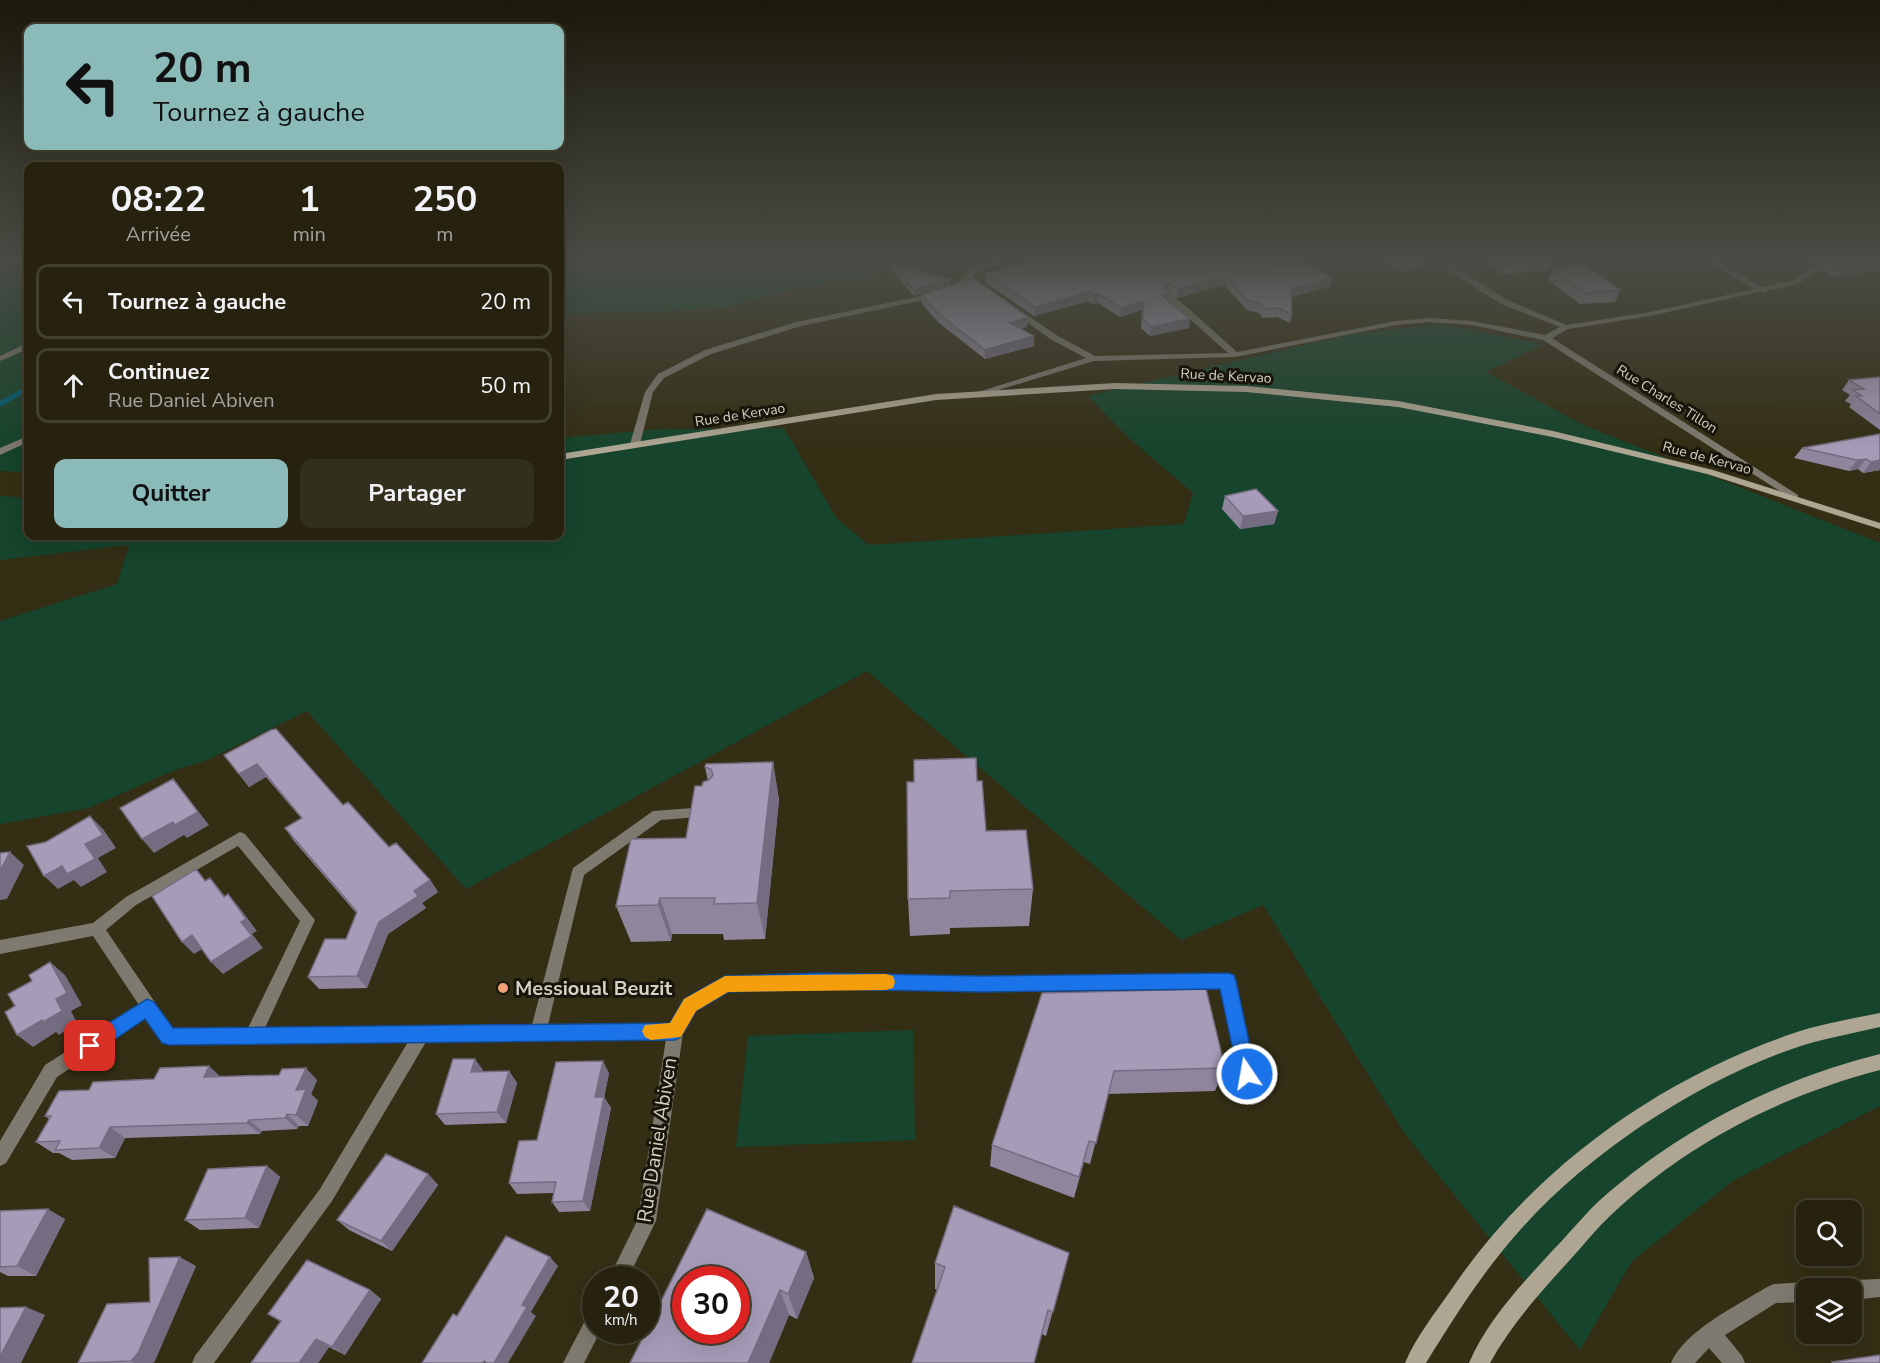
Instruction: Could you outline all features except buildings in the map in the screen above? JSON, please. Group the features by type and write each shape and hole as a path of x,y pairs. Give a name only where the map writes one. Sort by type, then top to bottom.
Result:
{"main road":[{"name":"Rue de Kervao","path":"564,456 936,397 1114,386 1246,389 1398,404 1477,418 1631,452 1795,497 1880,526"},
{"path":"1416,1363 1449,1307 1515,1221 1591,1154 1653,1107 1780,1045 1880,1020"},
{"path":"1479,1363 1490,1342 1554,1263 1611,1202 1672,1154 1746,1111 1810,1083 1880,1062"}],"street":[{"path":"635,444 649,392 661,376 708,352 806,323"},
{"path":"1034,323 1055,338 1094,359"},
{"path":"1199,323 1235,355"},
{"name":"Rue Charles Tillon","path":"1094,359 1235,355 1400,323"},
{"name":"Rue Charles Tillon","path":"1466,323 1546,338 1795,497"},
{"path":"1555,323 1566,327"},
{"path":"1546,338 1566,327 1590,323"},
{"path":"0,359 24,348"},
{"path":"980,393 1094,359"},
{"path":"0,452 24,441"},
{"path":"539,1031 578,872 658,815 713,812"},
{"path":"0,947 97,929 131,901 240,837 308,920 253,1036"},
{"name":"Rue Daniel Abiven","path":"97,929 147,1008 169,1037 675,1031"},
{"name":"Rue Daniel Abiven","path":"624,1266 647,1221 675,1031 690,1005 725,984 821,981 990,983 1228,981 1252,1097"},
{"path":"0,1156 51,1071 147,1008"},
{"path":"202,1363 326,1195 421,1035"},
{"path":"1862,1289 1880,1288"},
{"path":"1681,1363 1710,1333 1774,1294 1796,1293"},
{"path":"1710,1333 1735,1363"},
{"path":"573,1363 583,1344"}],"green space":[{"path":"0,323 24,323 24,472 0,471"},
{"path":"1441,324 1544,344 1486,372 1583,425 1880,543 1880,1106 1734,1180 1632,1261 1580,1350 1405,1134 1263,905 1181,940 867,671 466,889 307,711 205,761 175,770 89,808 0,824 0,621 117,584 129,545 0,560 0,496 24,498 24,540 564,540 564,438 662,429 784,428 837,519 869,545 1184,524 1193,493 1131,440 1088,396 1352,334"},
{"path":"913,1030 915,1140 736,1147 748,1036"}],"waterway":[{"path":"0,404 24,390"}],"slow traffic":[{"path":"651,1031 675,1031 690,1005 725,984 821,981 886,982"}],"place":[{"name":"Messioual Beuzit","path":"503,988"}],"route":[{"path":"90,1046 147,1008 169,1037 675,1031 690,1005 725,984 821,981 982,984 1228,981 1247,1074"}]}
